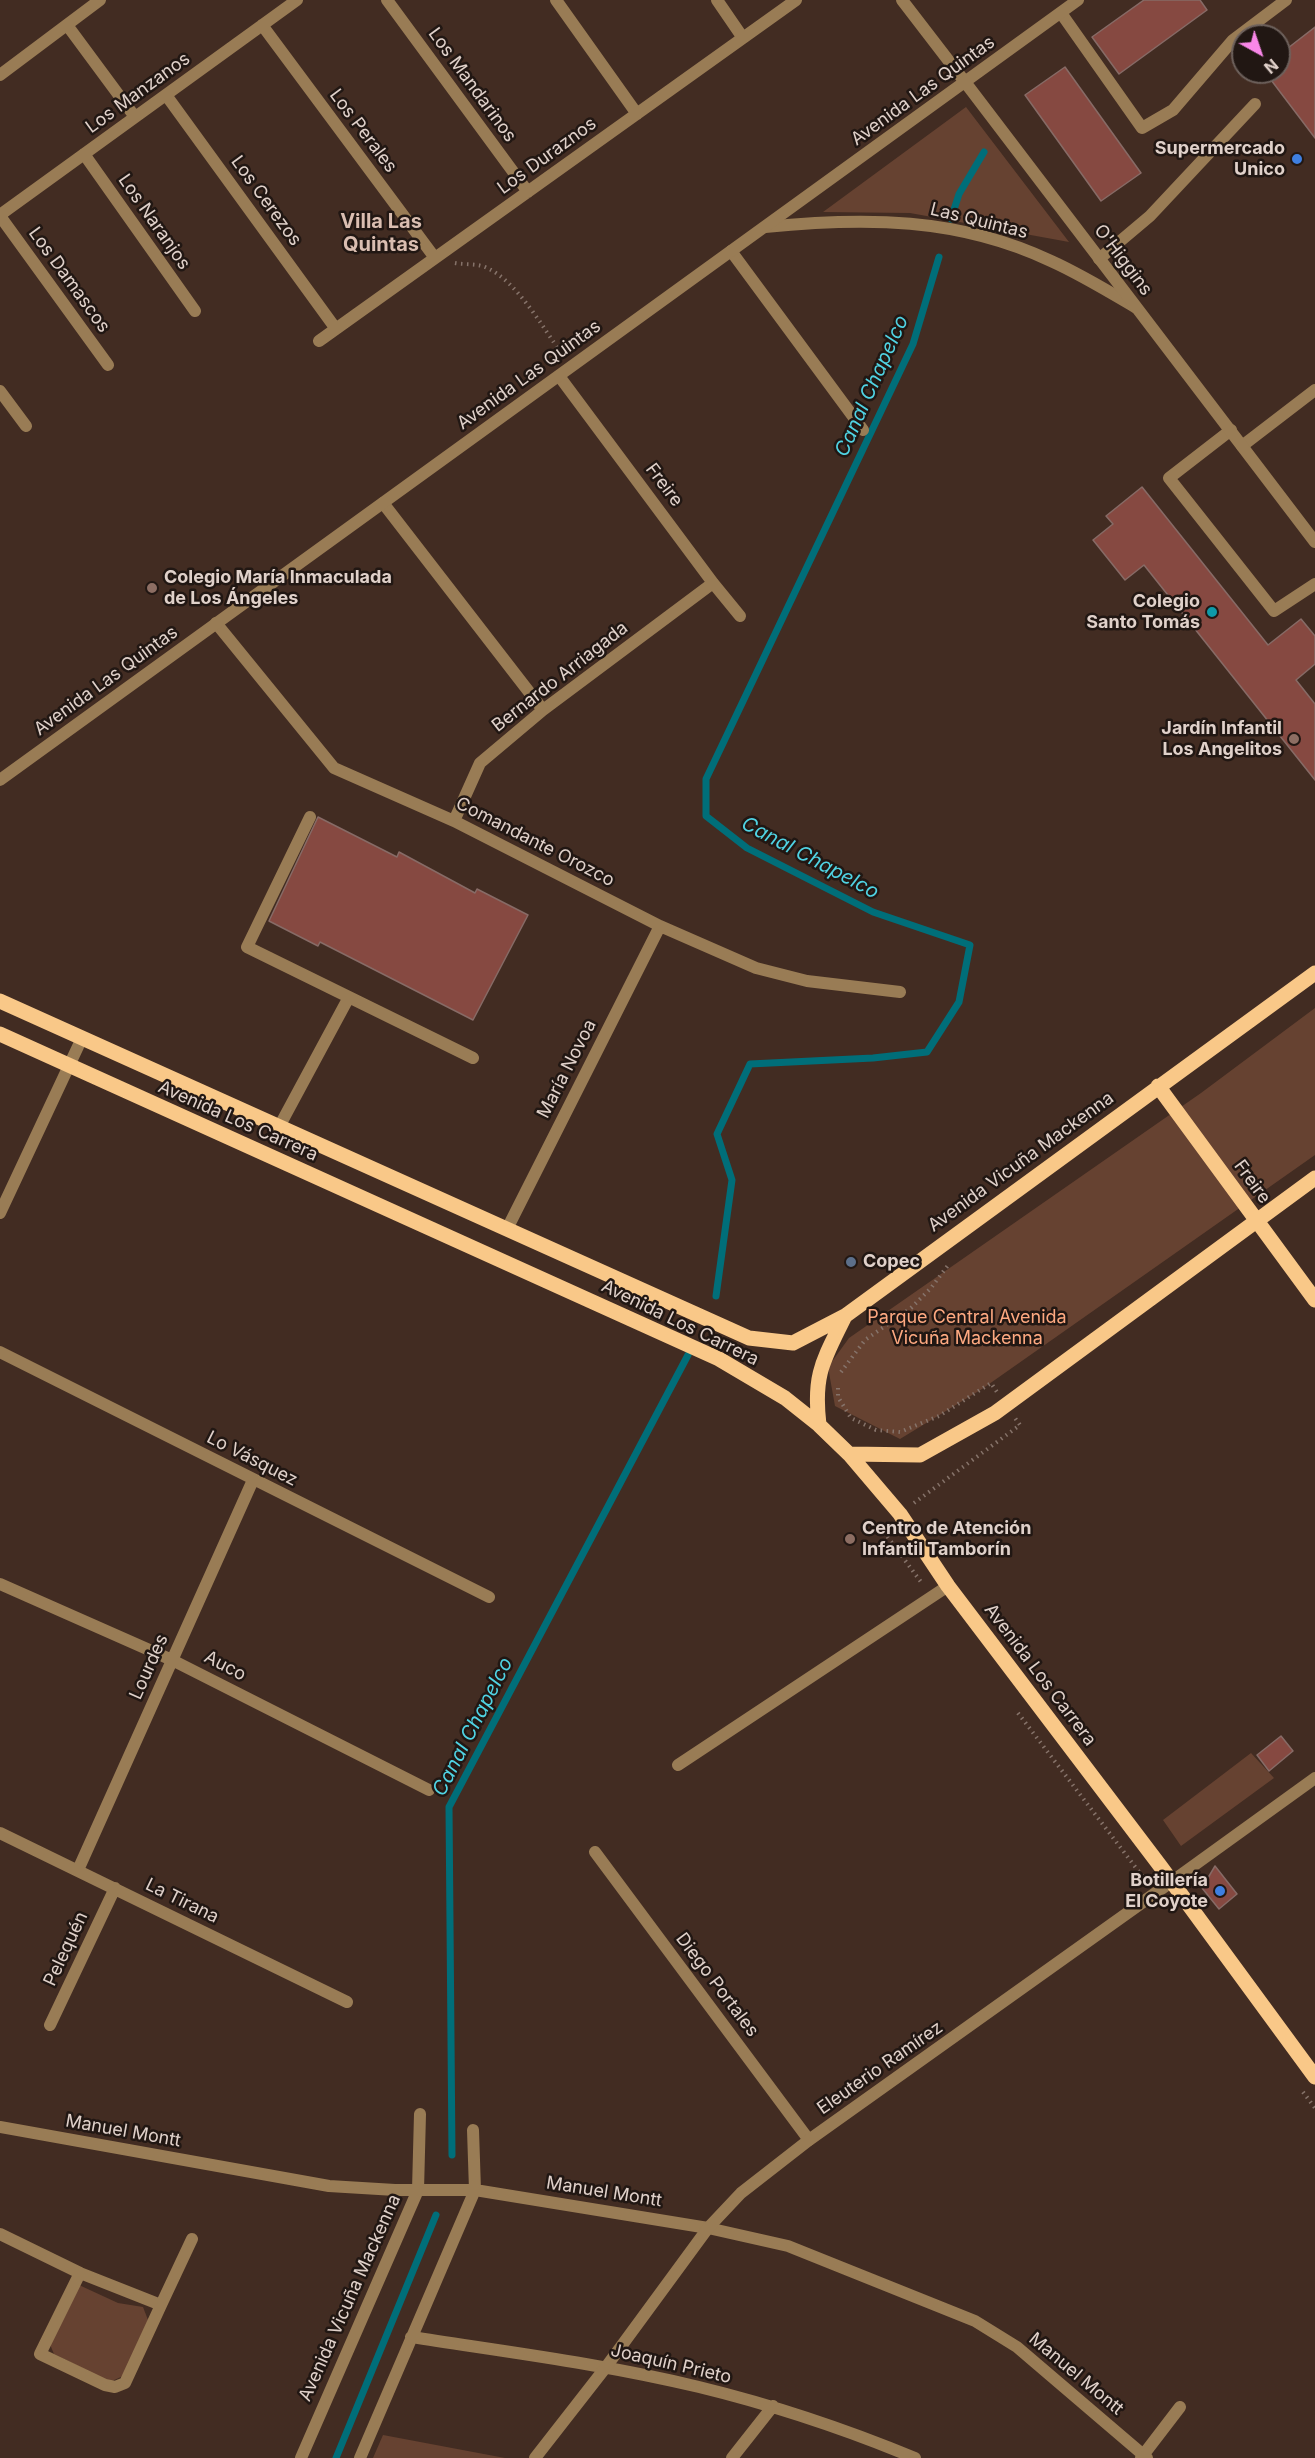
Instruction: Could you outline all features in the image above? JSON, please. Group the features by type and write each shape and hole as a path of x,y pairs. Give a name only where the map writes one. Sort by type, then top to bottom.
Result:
{"main road":[{"name":"Avenida Vicuña Mackenna","path":"819,1425 817,1386 820,1366 845,1316 1315,973"},
{"name":"Avenida Los Carrera","path":"0,1001 749,1338 793,1342 845,1316"},
{"name":"Avenida Los Carrera","path":"0,1034 719,1359 785,1398 819,1425 849,1454 900,1514 948,1586 1172,1882 1315,2077"},
{"name":"Freire","path":"1158,1086 1315,1300"},
{"path":"849,1454 920,1455 995,1413 1315,1179"}],"street":[{"path":"0,75 100,0"},
{"name":"Los Manzanos","path":"0,215 297,0"},
{"name":"Los Mandarinos","path":"387,0 528,192"},
{"path":"556,0 637,114"},
{"path":"717,0 743,38"},
{"name":"Los Duraznos","path":"319,341 796,0"},
{"name":"O'Higgins","path":"902,0 1315,542"},
{"name":"Avenida Las Quintas","path":"0,780 765,227 1065,7 1078,0"},
{"path":"1065,7 1142,128 1173,110 1233,40 1286,0"},
{"path":"67,25 135,117"},
{"name":"Los Perales","path":"262,25 435,258"},
{"name":"Los Cerezos","path":"166,95 336,329"},
{"path":"1099,259 1150,216 1255,105"},
{"name":"Los Naranjos","path":"84,154 195,310"},
{"name":"Los Damascos","path":"0,215 108,365"},
{"name":"Las Quintas","path":"765,227 862,220 910,223 958,230 1005,243 1050,260 1135,306"},
{"path":"731,251 863,430"},
{"name":"Freire","path":"559,376 740,616"},
{"path":"1242,446 1315,390"},
{"path":"0,391 26,426"},
{"path":"1231,430 1169,478 1274,611 1315,584"},
{"path":"383,503 543,710"},
{"name":"Bernardo Arriagada","path":"454,821 480,763 543,710 713,583"},
{"name":"Comandante Orozco","path":"216,623 334,768 454,821 660,926 756,968 807,981 900,992"},
{"path":"310,817 248,947 473,1058"},
{"name":"María Novoa","path":"507,1229 660,926"},
{"path":"279,1127 350,997"},
{"path":"0,1212 82,1038"},
{"name":"Lo Vásquez","path":"0,1352 489,1597"},
{"name":"Lourdes","path":"78,1870 253,1480"},
{"name":"Auco","path":"0,1584 172,1660 429,1790"},
{"path":"678,1764 948,1586"},
{"name":"Eleuterio Ramírez","path":"535,2458 606,2367 708,2228 741,2193 809,2140 1315,1778"},
{"name":"La Tirana","path":"0,1833 346,2002"},
{"name":"Diego Portales","path":"595,1852 809,2140"},
{"name":"Pelequén","path":"50,2025 115,1888"},
{"name":"Avenida Vicuña Mackenna","path":"301,2458 418,2190 420,2114"},
{"name":"Manuel Montt","path":"0,2127 329,2186 475,2190 708,2228 788,2246 975,2321 1017,2347 1144,2457"},
{"path":"360,2458 475,2190 473,2130"},
{"path":"0,2234 80,2272 160,2305"},
{"path":"80,2272 40,2354 105,2385 115,2387 124,2383 192,2239"},
{"name":"Joaquín Prieto","path":"411,2337 606,2367 698,2386 773,2406 846,2430 915,2458"},
{"path":"732,2458 773,2406"},
{"path":"1144,2457 1180,2408"}],"path":[{"path":"435,258 460,264 477,264 501,276 518,294 571,366"},
{"path":"838,1375 865,1340 911,1308 931,1288 952,1259"}],"green space":[{"path":"966,107 1069,242 910,213 823,212"},
{"name":"Parque Central Avenida Vicuña Mackenna","path":"1315,1008 1315,1155 982,1389 900,1439 835,1406 828,1367 849,1338 1201,1093"},
{"path":"1251,1753 1274,1778 1181,1846 1163,1820"},
{"path":"79,2285 118,2303 143,2307 148,2320 123,2376 110,2382 54,2354 49,2342"},
{"path":"383,2435 505,2458 373,2458"}],"building":[{"path":"1144,0 1200,0 1207,10 1119,74 1092,37"},
{"path":"1315,27 1315,138 1274,84 1291,84 1291,46"},
{"path":"1065,67 1141,173 1101,201 1025,95"},
{"name":"Colegio Santo Tomás","path":"1142,487 1268,645 1301,619 1315,636 1315,664 1296,680 1315,704 1315,780 1144,565 1125,580 1093,540 1113,524 1106,516"},
{"path":"318,817 397,857 399,852 475,893 477,889 528,915 473,1020 320,942 318,946 269,921"},
{"path":"1281,1736 1293,1751 1269,1771 1257,1755"},
{"name":"Botillería El Coyote","path":"1215,1866 1237,1894 1219,1909 1202,1888"}],"waterway":[{"name":"Canal Chapelco","path":"951,219 959,194 984,152"},
{"name":"Canal Chapelco","path":"716,1296 732,1180 717,1134 750,1064 873,1058 927,1052 959,1002 970,945 873,912 747,848 706,816 706,779 913,344 939,257"},
{"name":"Canal Chapelco","path":"452,2155 449,1807 688,1355"},
{"path":"336,2458 436,2215"}],"place":[{"name":"Supermercado Unico","path":"1297,159"},
{"name":"Colegio María Inmaculada de Los Ángeles","path":"152,588"},
{"name":"Colegio Santo Tomás","path":"1212,612"},
{"name":"Jardín Infantil Los Angelitos","path":"1294,739"},
{"name":"Copec","path":"851,1262"},
{"name":"Centro de Atención Infantil Tamborín","path":"850,1539"},
{"name":"Botillería El Coyote","path":"1220,1891"}],"district":[{"name":"Villa Las Quintas","path":"381,234"}]}
